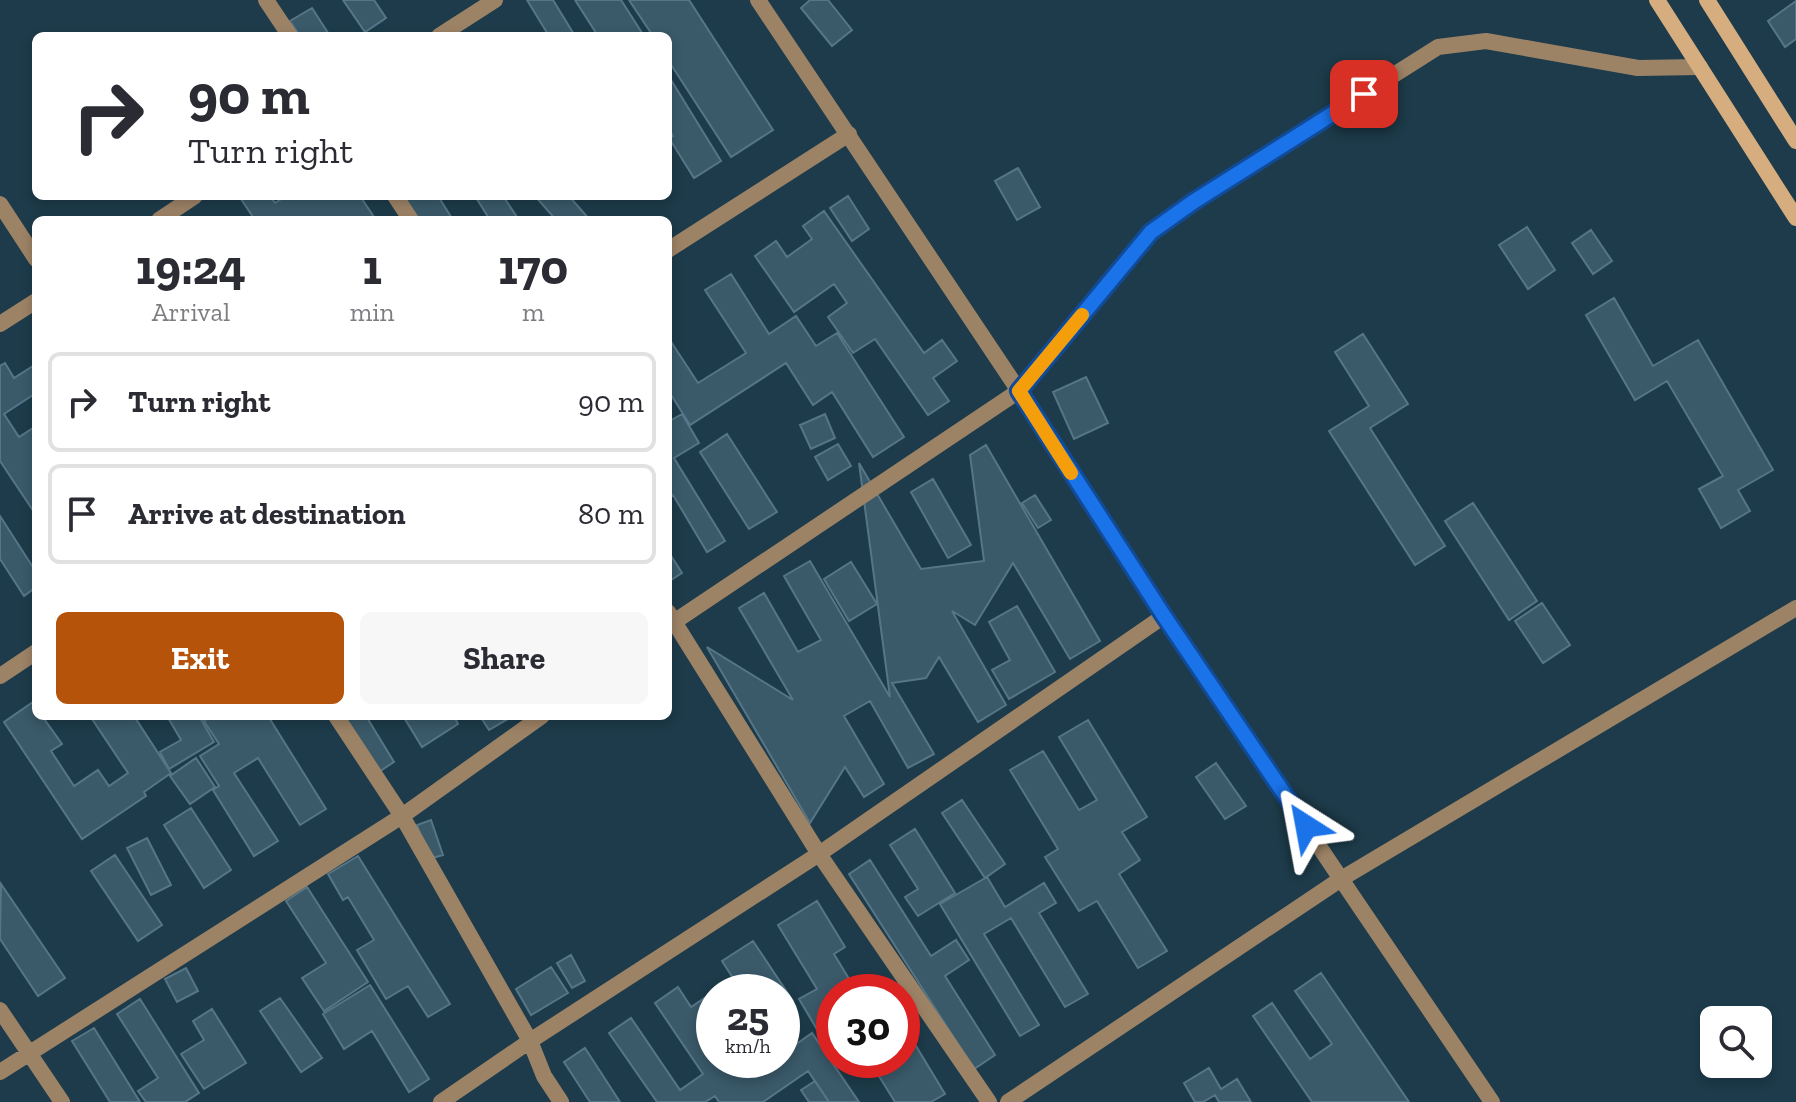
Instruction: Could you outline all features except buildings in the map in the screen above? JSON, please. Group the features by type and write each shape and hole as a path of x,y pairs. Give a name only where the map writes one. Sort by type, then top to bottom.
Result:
{"main road":[{"path":"1657,0 1796,218"},
{"path":"1714,2 1796,141"}],"street":[{"path":"266,0 287,32"},
{"path":"445,32 495,0"},
{"path":"758,0 1019,391 1164,616 1492,1102"},
{"path":"672,619 1019,391 1151,232 1193,202 1438,47 1486,41 1638,68 1700,67"},
{"path":"672,247 849,134"},
{"path":"165,216 189,200"},
{"path":"0,204 32,253"},
{"path":"0,324 32,304"},
{"path":"1008,1102 1341,879 1796,608"},
{"path":"441,1102 819,854 1164,616"},
{"path":"672,623 819,854 989,1102"},
{"path":"0,676 32,655"},
{"path":"339,720 402,816 530,1041 544,1076 561,1102"},
{"path":"0,1072 402,816 536,720"},
{"path":"0,1010 62,1102"}],"slow traffic":[{"path":"1071,473 1019,391 1082,315"}],"route":[{"path":"1306,826 1164,616 1019,391 1151,232 1364,94"}]}
